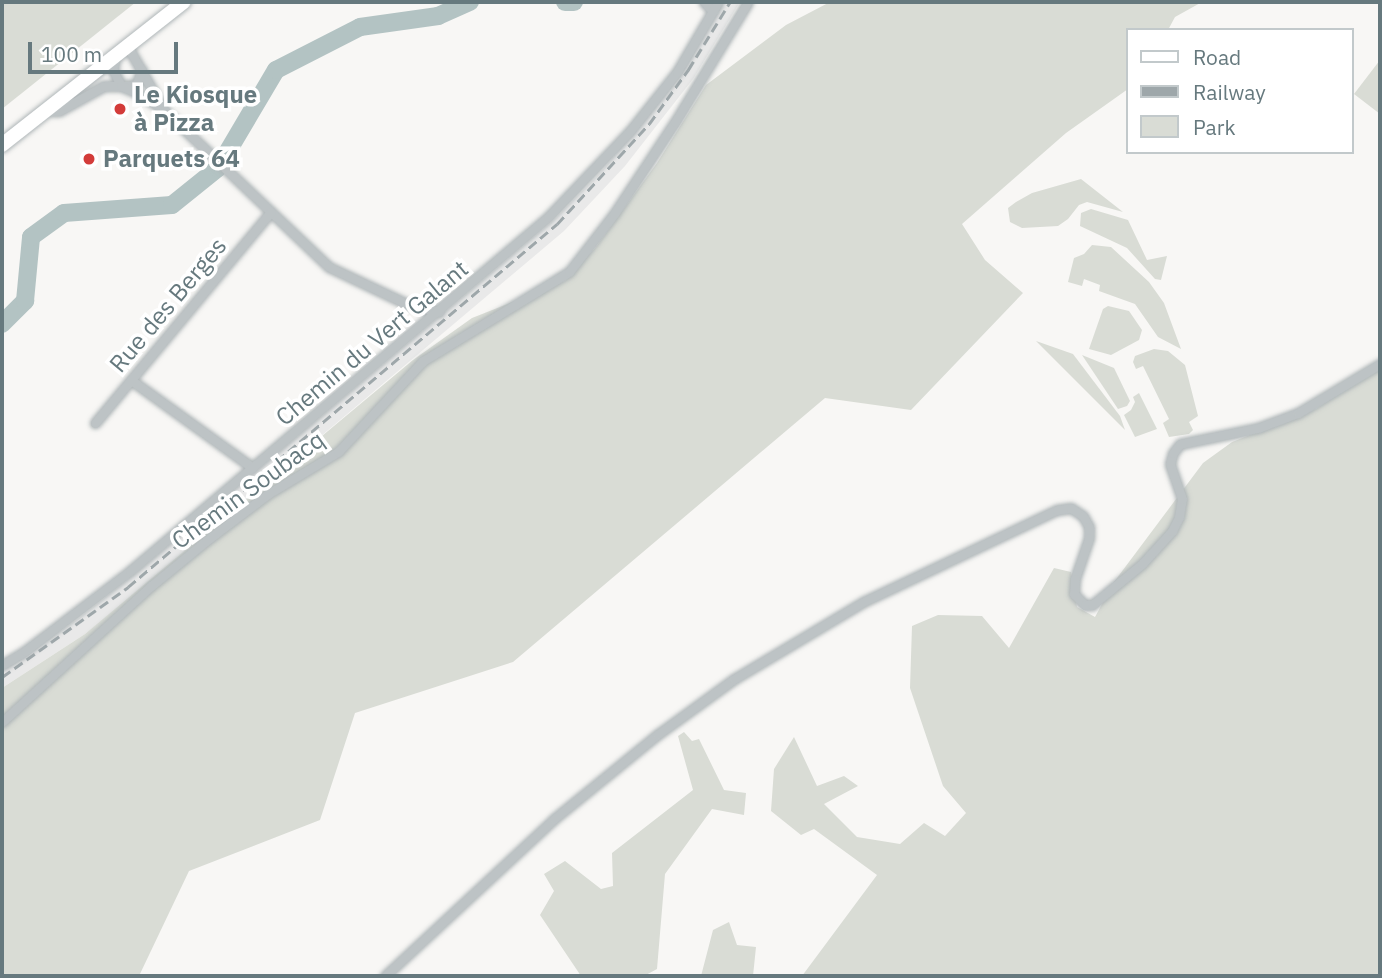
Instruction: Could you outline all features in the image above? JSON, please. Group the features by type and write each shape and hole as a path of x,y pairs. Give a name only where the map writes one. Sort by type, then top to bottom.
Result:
{"main road":[{"path":"2,145 184,2"}],"street":[{"path":"704,2 715,6"},
{"name":"Chemin Soubacq","path":"2,722 151,586 206,541 268,494 338,452 423,361 569,272 614,214 748,2"},
{"name":"Chemin du Vert Galant","path":"2,665 25,651 130,571 548,217 630,131 677,72 715,6"},
{"path":"128,47 163,109"},
{"path":"116,56 113,70 121,86 163,109 329,267 407,304 439,312"},
{"path":"46,110 60,111 104,86 136,85 142,70"},
{"name":"Rue des Berges","path":"95,423 271,212"},
{"path":"384,976 555,820 657,735 734,679 863,602 1057,510 1072,508 1083,516 1089,527 1089,538 1074,579 1074,594 1085,605 1092,605 1142,564 1172,531 1182,499 1170,464 1173,453 1180,444 1258,429 1298,413 1380,363"},
{"path":"131,380 253,468"}],"shaded area":[{"path":"724,2 740,2 693,79 625,166 564,231 126,601 85,634 2,688 2,671 78,619 135,574 554,220 601,172 647,116 686,65"}],"green space":[{"path":"2,2 136,2 2,109"},
{"path":"830,2 1202,2 1175,17 1169,28 1126,28 1126,90 1066,133 962,224 985,260 1023,293 911,410 825,398 513,662 355,713 320,820 189,871 139,976 2,976 2,688 85,634 413,360 472,318 565,281 596,247 657,163 706,85 786,25"},
{"path":"1380,60 1380,114 1354,94"},
{"path":"1081,179 1123,212 1087,202 1079,205 1068,219 1058,226 1022,228 1010,222 1008,208 1016,202 1032,193"},
{"path":"1091,209 1128,220 1147,260 1167,256 1161,280 1155,279 1127,248 1080,226 1081,213"},
{"path":"1092,245 1111,247 1149,282 1164,303 1181,349 1158,337 1135,304 1099,291 1100,285 1084,279 1082,286 1068,282 1074,258 1084,254"},
{"path":"1108,306 1129,311 1142,330 1139,340 1111,355 1089,349 1103,309"},
{"path":"1036,341 1073,354 1120,416 1125,430"},
{"path":"1154,349 1168,351 1185,365 1198,416 1189,422 1193,430 1189,434 1169,437 1163,423 1169,419 1143,366 1136,369 1133,362 1135,356"},
{"path":"1082,355 1114,368 1130,401 1127,406 1118,409"},
{"path":"1380,365 1380,976 802,976 877,875 814,829 801,835 771,811 774,769 794,737 817,786 844,776 858,786 824,804 857,837 900,844 924,823 945,836 966,813 943,786 910,688 912,626 938,615 982,616 1009,648 1054,568 1071,572 1077,607 1095,617 1114,582 1203,463 1232,442 1316,409"},
{"path":"1139,393 1157,429 1135,437 1124,415 1131,410 1135,402 1133,397"},
{"path":"684,732 692,741 699,739 724,790 746,793 744,815 712,809 665,874 657,969 644,976 581,976 540,915 554,891 544,874 565,861 601,889 613,886 612,853 693,790 678,736"},
{"path":"729,922 737,945 756,947 753,976 701,976 713,930"}],"waterway":[{"path":"2,324 25,301 31,237 64,213 172,205 218,168 276,70 360,27 438,16 470,2"},
{"path":"565,2 574,2"}],"railway":[{"path":"2,677 128,587 557,224 649,124 688,70 730,2"}],"place":[{"name":"Le Kiosque à Pizza","path":"120,109"},
{"name":"Parquets 64","path":"89,159"}]}
